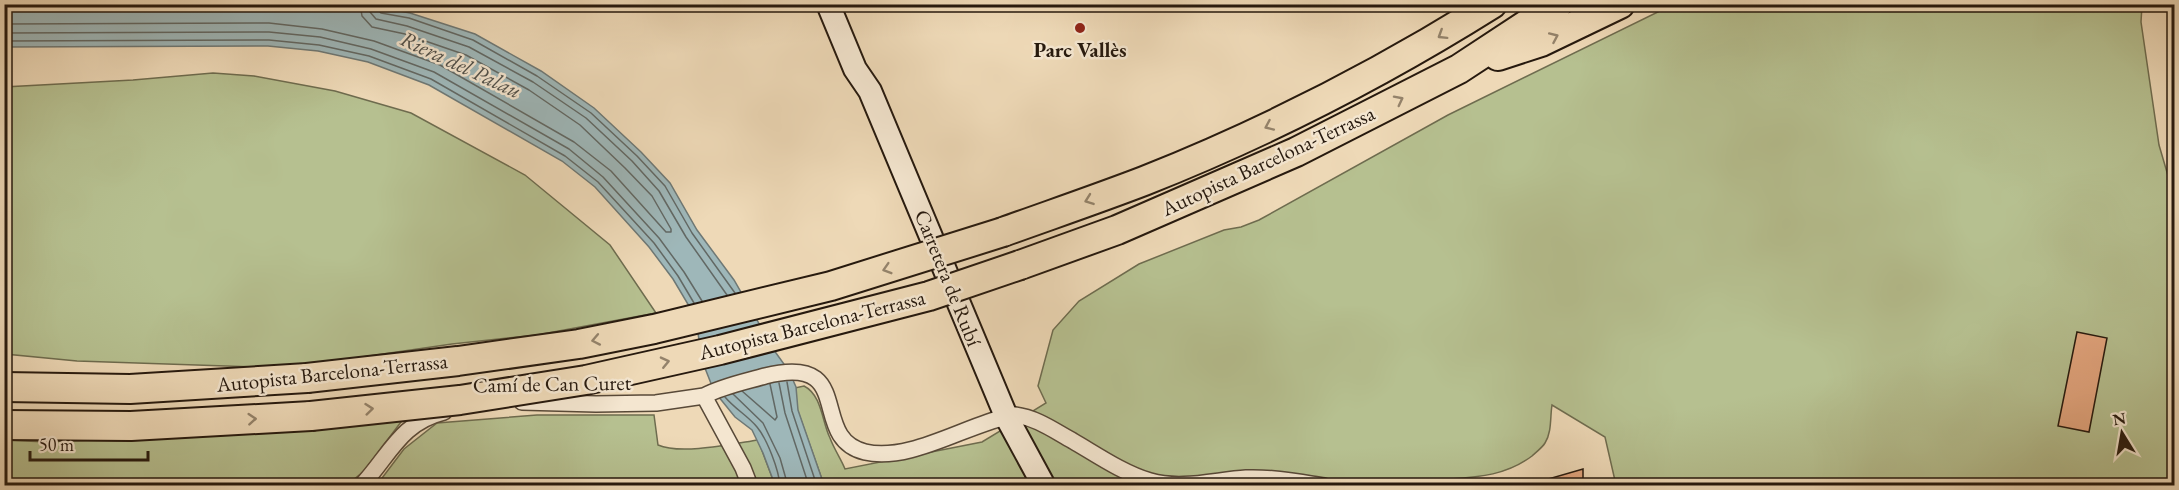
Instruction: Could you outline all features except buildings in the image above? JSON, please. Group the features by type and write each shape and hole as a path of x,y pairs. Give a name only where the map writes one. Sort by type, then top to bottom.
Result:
{"highway":[{"name":"Autopista Barcelona-Terrassa","path":"4,387 130,389 233,384 458,361 579,344 831,286 1003,232 1144,180 1280,121 1420,49 1492,4"},
{"name":"Autopista Barcelona-Terrassa","path":"4,425 131,426 311,416 460,400 586,380 720,350 907,301 1020,265 1117,230 1296,152 1459,69 1558,4"},
{"path":"1459,69 1541,42 1620,4"},
{"path":"4,368 63,374 233,384"}],"main road":[{"name":"Carretera de Rubí","path":"828,4 855,69 870,91 965,320 971,346 999,419 1011,461 1037,483"},
{"name":"Carretera de Rubí","path":"855,69 858,94 999,419"}],"street":[{"name":"Camí de Can Curet","path":"361,486 408,428 420,420 462,407 486,403 539,401 596,404 656,403 704,396 725,386 780,372 808,373 824,388 835,424 843,438 851,446 863,452 896,452 999,419"},
{"path":"704,396 750,486"},
{"path":"999,419 1015,414 1029,417 1110,462 1159,483 1188,484 1274,478 1324,486"}],"green space":[{"path":"1672,5 2142,5 2141,22 2159,145 2174,196 2174,485 1616,485 1605,437 1552,405 1547,439 1532,456 1503,471 1483,476 1450,479 1444,485 824,485 790,389 804,386 815,396 827,432 845,469 982,442 1046,403 1038,386 1053,330 1079,301 1139,264 1224,230 1259,220 1448,115"},
{"path":"213,73 254,76 335,91 411,113 525,175 610,245 656,313 537,335 452,344 286,368 77,361 5,354 4,87"},
{"path":"537,415 654,415 658,445 668,448 707,448 758,440 775,485 376,486 404,449 437,423"},
{"path":"404,418 364,471 347,485 5,485 4,440 47,442 159,437"}],"water":[{"name":"Riera del Palau","path":"4,5 368,5 410,13 475,34 541,71 594,108 670,183 697,230 734,280 776,353 789,371 796,387 798,410 824,485 775,485 752,430 735,417 714,391 703,363 695,316 673,279 649,247 595,187 562,161 429,85 368,62 318,51 268,46 5,47"}],"place":[{"name":"Parc Vallès","path":"1080,28"}]}
